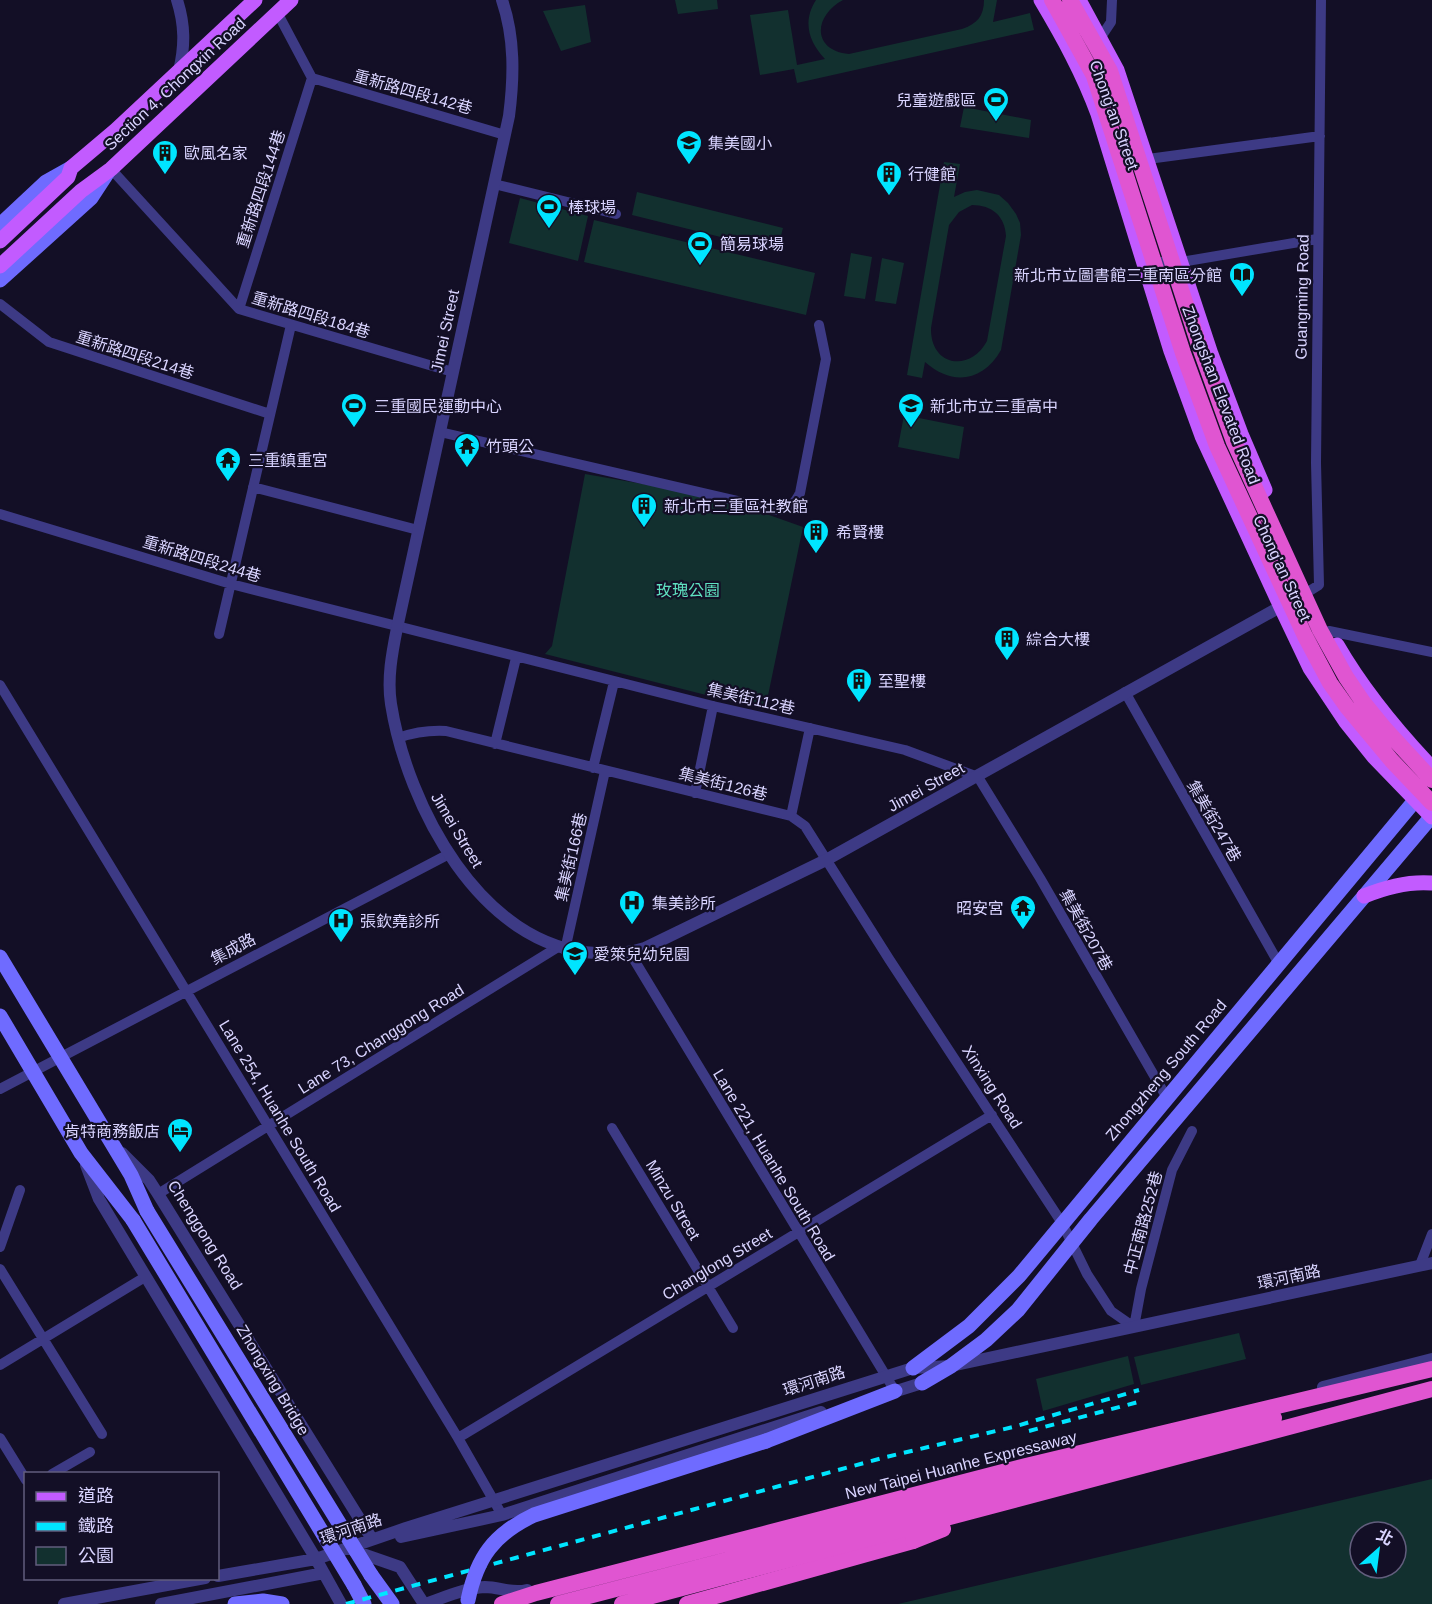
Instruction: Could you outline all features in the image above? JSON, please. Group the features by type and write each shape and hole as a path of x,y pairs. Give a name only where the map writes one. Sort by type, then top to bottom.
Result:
{"highway":[{"name":"Zhongshan Elevated Road","path":"1052,0 1094,76 1183,353 1217,446 1305,636 1330,683 1347,707 1429,810"},
{"name":"Zhongshan Elevated Road","path":"1070,0 1110,71 1199,345 1234,442 1320,630 1363,702 1432,780"},
{"name":"New Taipei Huanhe Expressaway","path":"500,1604 1015,1469 1432,1369"},
{"path":"558,1604 1432,1379"},
{"path":"622,1604 1014,1502 1432,1389"},
{"path":"687,1604 913,1541 1014,1502"},
{"path":"500,1604 516,1592"}],"main road":[{"name":"Section 4, Chongxin Road","path":"0,241 70,172 255,0"},
{"name":"Section 4, Chongxin Road","path":"0,266 81,191 110,170 291,0"},
{"name":"Chong'an Street","path":"1041,0 1072,52 1085,80 1171,351 1202,436 1310,668 1324,691 1374,757 1429,810"},
{"name":"Chong'an Street","path":"1079,0 1118,69 1211,354 1241,434 1329,631 1357,679 1389,720 1432,768"},
{"path":"0,280 91,198 110,170"},
{"path":"0,225 46,182 70,172"},
{"name":"Zhongzheng South Road","path":"922,1383 951,1366 986,1340 1018,1310 1364,896 1429,810 1432,780"},
{"name":"Zhongzheng South Road","path":"913,1368 942,1348 995,1302 1279,964 1429,810"},
{"path":"1364,896 1386,887 1432,883"},
{"name":"Chenggong Road","path":"0,957 111,1142"},
{"path":"0,1016 81,1153 133,1220 364,1604"},
{"name":"Zhongxing Bridge","path":"111,1142 131,1175 147,1211 371,1575 392,1604"},
{"path":"468,1604 473,1577 487,1552 499,1537 518,1522 766,1441 895,1391"},
{"path":"235,1604 263,1601 282,1604"}],"street":[{"path":"177,0 184,26 184,41 178,71"},
{"name":"Jimei Street","path":"502,0 511,39 513,87 505,135 397,628 389,688 398,738 417,795 460,871 485,900 513,924 536,938 562,949 630,953 645,948 826,860 1311,590"},
{"name":"Chong'an Street","path":"1101,37 1111,22 1112,0"},
{"name":"Guangming Road","path":"1311,590 1319,585 1316,463 1321,0"},
{"path":"277,12 312,78"},
{"name":"重新路四段142巷","path":"312,78 505,135"},
{"name":"重新路四段144巷","path":"239,309 312,78"},
{"path":"1148,159 1320,136"},
{"name":"重新路四段184巷","path":"110,170 239,309 453,372"},
{"path":"494,184 616,214"},
{"path":"1144,262 1181,262 1317,239"},
{"name":"重新路四段214巷","path":"0,304 49,342 270,414"},
{"path":"219,634 291,324"},
{"path":"440,432 767,508 787,510 800,493 826,359 819,325"},
{"path":"254,487 418,530"},
{"name":"重新路四段244巷","path":"0,514 231,584 397,628"},
{"name":"集美街112巷","path":"397,628 713,706 905,750 978,777"},
{"path":"1329,631 1432,652"},
{"path":"495,744 516,657"},
{"path":"593,768 614,682"},
{"name":"Lane 254, Huanhe South Road","path":"0,685 458,1438 502,1515"},
{"name":"集美街247巷","path":"1125,692 1279,964"},
{"path":"695,793 713,706"},
{"path":"810,728 791,816 805,826 826,860"},
{"name":"集美街126巷","path":"398,738 414,732 446,731 791,816"},
{"name":"集美街166巷","path":"562,949 605,771"},
{"name":"集美街207巷","path":"978,777 1041,878 1087,962 1167,1098"},
{"name":"集成路","path":"0,1089 449,854"},
{"name":"Xinxing Road","path":"826,860 1062,1223 1087,1274 1111,1311 1134,1327"},
{"name":"Lane 73, Changgong Road","path":"158,1194 268,1125 562,949"},
{"name":"Lane 221, Huanhe South Road","path":"630,953 895,1391"},
{"name":"Changlong Street","path":"458,1438 992,1115"},
{"name":"Minzu Street","path":"612,1128 733,1328"},
{"name":"中正南路252巷","path":"1134,1327 1141,1289 1172,1170 1192,1131"},
{"name":"Chenggong Road","path":"111,1142 149,1180 372,1539"},
{"path":"81,1153 99,1199 316,1558 341,1604"},
{"path":"0,1247 20,1190"},
{"path":"1426,1264 1432,1234"},
{"name":"環河南路","path":"219,1576 316,1558 913,1368 951,1366 1426,1264"},
{"path":"0,1269 102,1434"},
{"path":"0,1365 145,1277"},
{"path":"347,1549 400,1567 425,1604 485,1587 516,1592 1432,1359"},
{"name":"環河南路","path":"347,1549 502,1515 844,1405 922,1383"},
{"path":"631,1604 1432,1395"},
{"path":"0,1438 24,1477"},
{"path":"54,1472 90,1452"},
{"path":"749,1531 760,1570"},
{"path":"324,1573 347,1549 372,1539"},
{"name":"環河南路","path":"161,1604 324,1573"},
{"path":"64,1604 194,1580"}],"green space":[{"path":"675,0 717,0 718,9 678,14"},
{"path":"816,0 843,0 826,15 821,32 828,47 849,54 967,27 976,22 981,15 984,0 997,0 993,22 1030,13 1034,30 797,83 794,69 760,75 750,15 788,10 797,65 825,59 811,39 809,31 809,16"},
{"path":"585,5 591,42 561,51 543,11"},
{"name":"兒童遊戲區","path":"964,107 1031,120 1029,138 960,127"},
{"path":"944,162 960,164 954,197 977,190 999,195 1008,203 1020,223 1021,235 1001,350 985,369 966,377 946,375 925,362 922,378 907,375","holes":["972,205 986,207 1000,217 1006,236 987,341 971,358 952,361 937,351 932,341 931,328 949,225 959,212"]},
{"path":"637,192 783,228 777,251 632,215"},
{"name":"棒球場","path":"520,198 588,216 578,261 509,243"},
{"name":"簡易球場","path":"594,220 815,273 806,315 584,262"},
{"path":"851,253 872,257 865,299 844,296"},
{"path":"882,258 904,263 896,304 875,301"},
{"path":"904,415 964,427 959,459 898,447"},
{"name":"玫瑰公園","path":"585,474 718,497 803,527 765,710 545,654 552,646"},
{"path":"1239,1333 1246,1359 1141,1385 1134,1357"},
{"path":"1128,1356 1134,1384 1043,1411 1036,1379"},
{"path":"1432,1479 1432,1604 898,1604"}],"railway":[{"path":"346,1604 886,1457 1013,1427 1139,1390"},
{"path":"1029,1431 1142,1401"}],"place":[{"name":"兒童遊戲區","path":"996,123"},
{"name":"集美國小","path":"689,166"},
{"name":"歐風名家","path":"165,176"},
{"name":"行健館","path":"889,197"},
{"name":"棒球場","path":"549,230"},
{"name":"簡易球場","path":"700,267"},
{"name":"新北市立圖書館三重南區分館","path":"1242,298"},
{"name":"三重國民運動中心","path":"354,429"},
{"name":"新北市立三重高中","path":"911,429"},
{"name":"竹頭公","path":"467,469"},
{"name":"三重鎮重宮","path":"228,483"},
{"name":"新北市三重區社教館","path":"644,529"},
{"name":"希賢樓","path":"816,555"},
{"name":"綜合大樓","path":"1007,662"},
{"name":"至聖樓","path":"859,704"},
{"name":"集美診所","path":"632,926"},
{"name":"昭安宮","path":"1023,931"},
{"name":"張欽堯診所","path":"341,944"},
{"name":"愛箂兒幼兒園","path":"575,977"},
{"name":"肯特商務飯店","path":"180,1154"}]}
